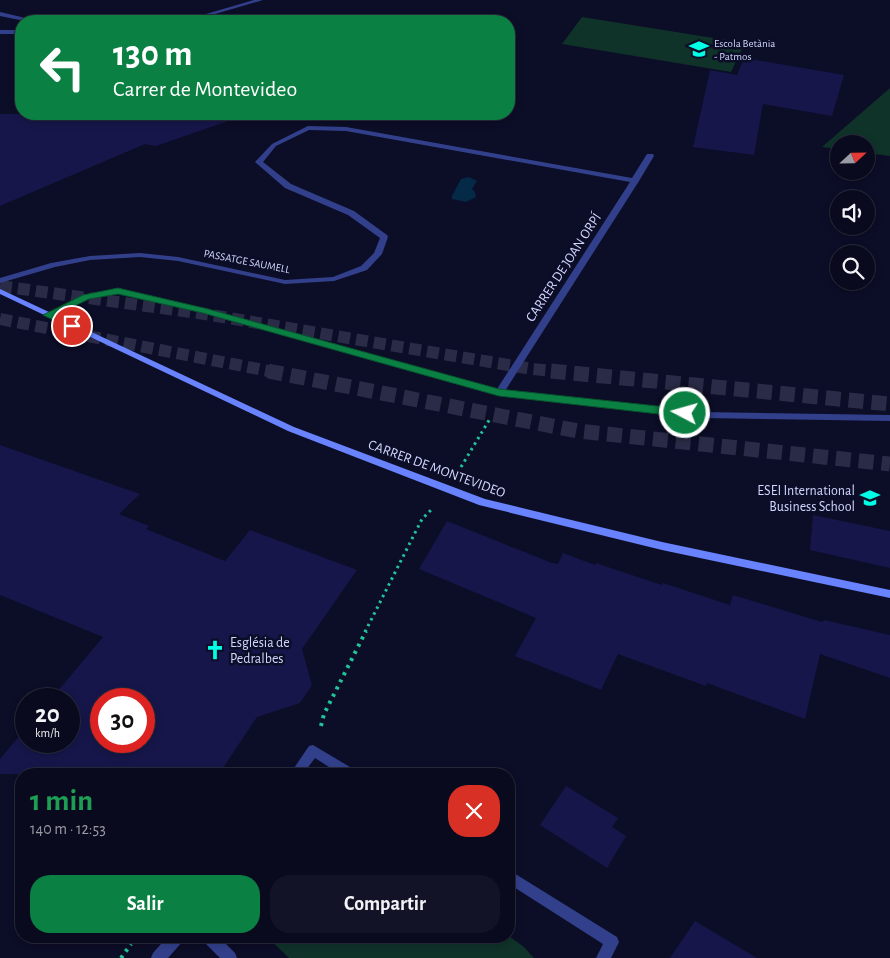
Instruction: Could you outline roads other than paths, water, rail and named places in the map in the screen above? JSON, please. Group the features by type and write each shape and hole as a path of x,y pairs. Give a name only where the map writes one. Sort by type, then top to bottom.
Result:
{"street":[{"path":"206,15 260,0"},
{"path":"0,14 15,17"},
{"path":"0,32 15,32"},
{"name":"PASSATGE SAUMELL","path":"0,281 54,265 90,258 140,255 217,267 285,282 334,279 364,268 378,254 384,237 351,213 288,186 259,162 274,145 308,128 346,129 635,181"},
{"name":"CARRER DE JOAN ORPÍ","path":"499,392 650,156"},
{"path":"48,315 86,297 118,291 205,311 499,392 703,415 890,418"},
{"name":"CARRER DE MONTEVIDEO","path":"0,292 291,429 482,502 662,546 890,594"},
{"path":"300,768 313,750 342,768"},
{"path":"515,880 612,942 603,958"},
{"path":"158,958 172,943"},
{"path":"215,943 230,958"}],"water":[{"path":"469,177 477,181 472,189 476,197 466,202 452,199 461,179"}],"tunnel":[{"path":"0,286 205,314 532,369 564,372"},
{"path":"0,319 274,372"},
{"path":"268,371 578,431 890,464"},
{"path":"551,371 890,404"}],"place":[{"name":"Escola Betània - Patmos","path":"699,49"},
{"name":"ESEI International Business School","path":"870,498"},
{"name":"Església de Pedralbes","path":"215,650"}]}
